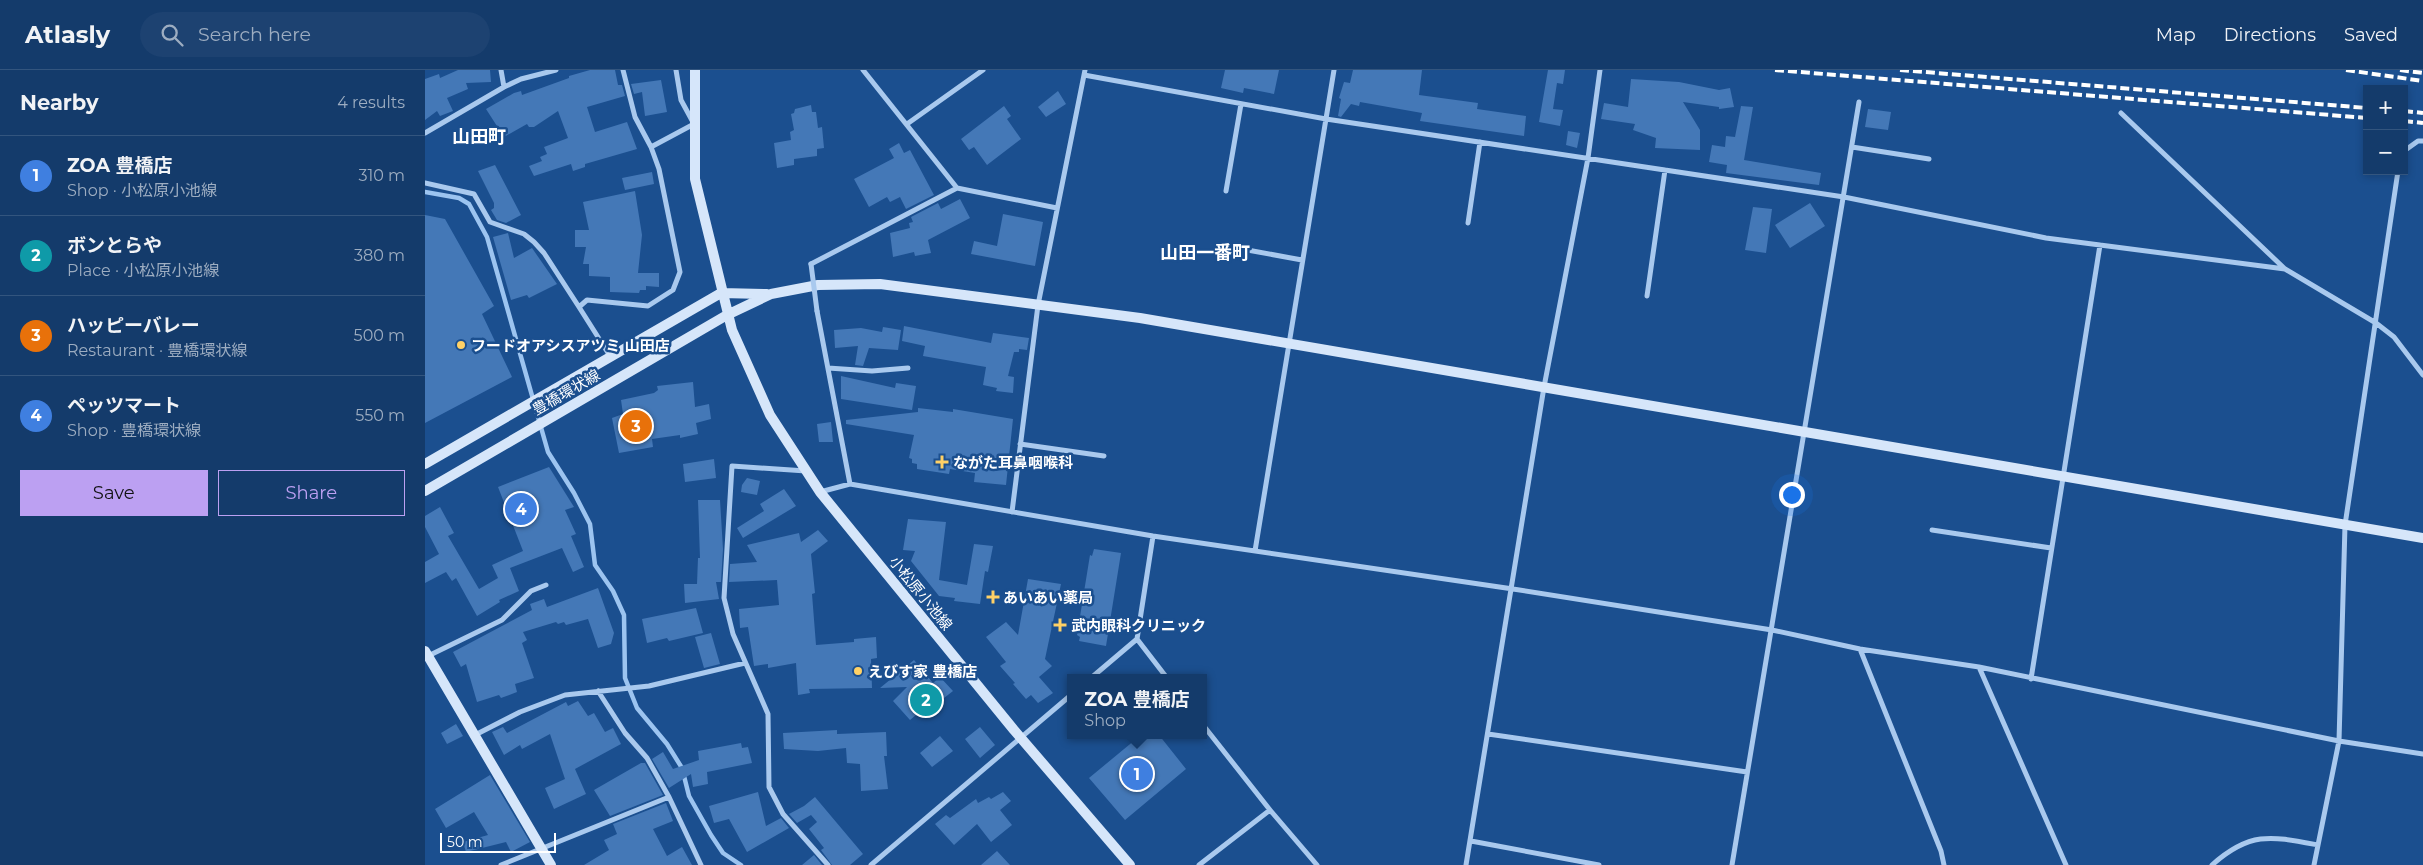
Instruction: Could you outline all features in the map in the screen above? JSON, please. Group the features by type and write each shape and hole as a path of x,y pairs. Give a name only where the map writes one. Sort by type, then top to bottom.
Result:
{"street":[{"path":"501,70 504,87"},
{"path":"425,133 504,87 521,79 556,70"},
{"path":"579,307 587,300 648,306 673,290 680,272 659,169 651,147 635,117 623,70"},
{"path":"676,70 681,100 694,124"},
{"path":"695,70 695,179 727,315"},
{"path":"863,70 957,188"},
{"path":"907,124 983,70"},
{"path":"1255,551 1334,70"},
{"path":"1467,865 1513,589 1544,387 1588,158 1600,70"},
{"path":"1012,512 1037,305 1084,73 1326,119 1844,197 2046,238 2285,269"},
{"path":"1732,865 1859,102"},
{"path":"1226,192 1241,104"},
{"path":"2121,113 2285,269 2376,323 2394,337 2423,375"},
{"path":"651,147 694,124"},
{"path":"2408,147 2418,141 2423,141"},
{"path":"1468,223 1481,142"},
{"path":"1852,147 1929,159"},
{"path":"1647,296 1665,170"},
{"path":"2315,865 2339,741 2345,525 2397,175"},
{"path":"425,183 474,194 491,222 524,234 534,242 545,253 610,356"},
{"path":"850,484 817,312 811,264 957,188 1057,208"},
{"path":"2031,679 2100,245"},
{"path":"1243,249 1302,260"},
{"path":"721,293 771,294 818,284 880,284 1140,318 2423,538"},
{"name":"豊橋環状線","path":"425,464 721,293"},
{"name":"豊橋環状線","path":"425,491 727,315 771,294"},
{"name":"小松原小池線","path":"727,315 750,373 770,415 820,492 1021,737 1130,865"},
{"path":"827,368 872,371 908,368"},
{"path":"1021,444 1104,456"},
{"path":"806,471 733,466 724,598 733,634 768,714 769,786 783,814 828,865"},
{"path":"820,492 850,484 1153,536 1513,589 1772,630 1860,649 1979,668 2339,741 2423,754"},
{"path":"1932,530 2051,548"},
{"path":"1096,674 1137,639 1153,536"},
{"path":"545,585 531,591 502,620 426,653 551,865"},
{"path":"1137,639 1164,674"},
{"path":"1860,649 1941,851 1944,865"},
{"path":"474,735 519,712 565,695 636,687 745,663"},
{"path":"1979,668 2066,865"},
{"path":"597,691 625,733 647,758 669,797 701,865"},
{"path":"871,865 1067,698"},
{"path":"1207,729 1270,810 1317,865"},
{"path":"1488,734 1747,772"},
{"path":"501,865 669,797"},
{"path":"1199,865 1270,810"},
{"path":"2211,865 2233,849 2259,838 2275,837 2318,844"},
{"path":"1471,841 1599,865"}],"building":[{"path":"458,70 490,70 491,82 466,83 468,89 447,98 453,111 440,116 437,111 425,120 425,79 439,74 440,78"},
{"path":"590,70 615,70 618,85 622,85 625,96 587,107 595,132 627,122 637,149 585,164 585,167 573,171 571,164 534,176 529,166 542,161 540,157 547,154 544,147 568,138 558,111 534,127 529,127 527,124 504,137 486,109 514,93 521,91 522,95 569,78 569,76"},
{"path":"1225,70 1279,70 1274,94 1244,88 1243,93 1221,88"},
{"path":"1353,70 1422,70 1419,95 1478,103 1477,109 1526,116 1524,136 1420,121 1422,113 1360,102 1359,106 1351,104 1341,117 1338,116 1341,99 1339,98 1344,82 1350,83"},
{"path":"1548,70 1565,70 1563,84 1557,83 1553,109 1563,110 1560,126 1539,122"},
{"path":"1631,79 1679,82 1719,90 1730,88 1734,107 1719,109 1719,107 1683,102 1700,130 1700,150 1655,148 1656,138 1633,130 1635,124 1601,119 1604,103 1628,107"},
{"path":"661,80 667,112 645,116 642,92 634,94 631,84"},
{"path":"1058,91 1066,104 1046,117 1038,107"},
{"path":"811,105 812,112 816,112 818,128 822,127 824,148 817,149 817,156 794,159 794,165 777,168 774,143 791,140 790,132 794,130 791,114 794,113 795,109"},
{"path":"1004,106 1011,116 1007,119 1021,139 987,165 974,147 969,150 961,139"},
{"path":"1741,106 1753,107 1744,160 1821,173 1819,185 1726,173 1727,165 1709,162 1712,145 1725,147 1726,136 1735,137"},
{"path":"1868,109 1891,112 1888,130 1865,127"},
{"path":"1568,131 1580,133 1577,148 1566,145"},
{"path":"899,143 904,153 910,150 934,195 906,209 900,197 890,202 887,197 869,207 854,179 894,158 889,149"},
{"path":"495,165 521,215 506,223 497,220 491,210 494,208 494,203 478,171"},
{"path":"652,172 654,184 625,190 622,178"},
{"path":"635,191 642,235 638,273 659,273 659,287 646,286 646,290 640,290 639,293 610,292 610,277 589,276 589,264 583,264 586,247 575,247 575,230 589,230 583,202"},
{"path":"960,199 970,218 928,240 931,253 915,256 914,252 893,257 890,233 910,228 909,223 913,222 911,217 938,203 941,209"},
{"path":"1810,203 1825,226 1790,248 1775,225"},
{"path":"1753,207 1772,209 1766,253 1745,250"},
{"path":"1003,214 1043,222 1035,266 971,254 974,241 997,246"},
{"name":"フードオアシスアツミ 山田店","path":"425,215 445,219 494,306 482,314 512,377 425,423"},
{"path":"508,233 514,258 532,248 557,284 529,298 527,295 511,300 493,237"},
{"path":"904,326 991,343 993,333 1029,338 1027,350 1019,349 1019,352 1014,352 1008,376 1014,377 1013,393 996,391 997,388 983,385 986,367 923,356 925,346 902,341"},
{"path":"883,327 901,330 898,350 869,348 863,366 855,365 858,346 835,348 834,330 861,328 882,332"},
{"path":"841,376 895,388 896,383 916,386 912,410 841,399"},
{"path":"693,382 695,407 709,404 711,419 696,423 698,434 680,438 680,435 652,439 653,447 619,453 612,418 623,414 621,400 654,393 658,390 657,386"},
{"path":"918,408 953,412 953,409 1013,419 1006,485 974,482 975,473 950,469 949,474 917,469 917,464 912,463 912,459 909,458 914,435 846,424 846,420 918,412"},
{"path":"831,422 833,442 819,442 817,424"},
{"path":"714,459 716,478 685,482 683,464"},
{"path":"549,467 574,507 565,510 576,534 571,536 584,567 573,572 562,548 510,568 519,591 499,600 500,602 477,616 456,578 452,581 446,572 425,583 425,562 439,554 425,527 425,516 440,507 454,533 448,536 479,589 498,578 492,565 523,551 498,487"},
{"path":"747,478 760,481 757,495 741,492 742,485"},
{"path":"784,489 796,506 743,538 737,528 764,511 760,504"},
{"path":"698,500 720,500 723,549 721,582 716,582 719,599 685,603 684,584 697,584 698,558 700,558"},
{"path":"908,519 946,522 939,580 967,585 974,544 993,546 988,572 985,571 980,604 954,601 955,598 939,596 911,561 915,551 903,550"},
{"path":"818,530 828,541 811,554 815,593 812,594 816,645 854,642 854,639 876,637 877,658 871,659 872,688 809,689 810,693 798,695 796,663 768,668 768,664 754,666 748,627 740,628 739,609 779,605 777,580 729,582 730,564 757,562 747,545 799,533 801,542"},
{"path":"1094,549 1121,553 1106,646 1079,641 1080,637 1077,635 1090,555 1092,556"},
{"path":"1028,579 1061,584 1045,659 1052,666 1039,677 1053,693 1038,703 1031,695 1026,699 1013,684 1015,683 1000,666 1006,662 986,637 1006,622 1018,635"},
{"path":"598,588 614,633 611,644 598,648 588,619 566,625 564,622 558,624 556,622 523,632 527,640 522,643 534,678 515,684 517,692 501,698 499,695 477,702 466,664 461,667 453,652 532,610 530,604 544,599 547,607"},
{"path":"696,608 703,633 669,641 667,638 647,643 642,619"},
{"path":"711,633 720,664 704,668 695,637"},
{"path":"914,660 933,683 940,677 953,691 925,713 922,710 910,720 893,701 907,687 880,688"},
{"path":"578,701 588,716 594,713 605,732 613,728 621,744 575,769 586,794 554,809 545,788 565,779 550,734 522,749 520,745 504,755 492,732 503,727 507,733 566,702 568,706"},
{"path":"456,724 463,736 447,744 441,733"},
{"path":"980,727 995,745 980,758 965,739"},
{"path":"837,730 837,734 886,732 887,756 884,756 888,789 861,791 860,764 847,763 846,748 818,751 784,749 783,733"},
{"path":"940,736 953,751 932,767 920,753"},
{"path":"1136,739 1162,739 1186,769 1125,820 1089,778"},
{"path":"741,743 742,748 748,747 752,763 707,772 708,784 693,787 691,774 669,788 652,759 663,752 673,769 699,760 698,751"},
{"path":"641,763 645,763 663,795 610,816 594,790"},
{"path":"490,775 530,842 511,852 506,842 466,852 463,842 488,835 474,812 446,828 435,809"},
{"path":"758,792 766,826 781,818 789,828 747,852 729,819 714,823 709,806"},
{"path":"1003,792 1011,801 1000,810 1012,825 991,842 977,824 954,845 935,824 946,815 950,818 976,799 978,803 989,797 991,799"},
{"path":"815,797 863,854 850,865 832,865 821,850 824,848 809,829 817,822 811,815 797,823 789,814 804,806"},
{"path":"666,803 673,821 653,829 667,856 682,847 692,865 584,865 609,850 604,840 617,834 613,824"},
{"path":"997,851 1010,865 981,865"},
{"path":"814,855 822,865 802,865"}],"waterway":[{"path":"425,192 459,198 469,204 487,237 548,452 574,493 590,524 595,565 613,591 624,615 625,678 637,708 667,744 682,768 689,796 711,835 723,853 741,865"}],"railway":[{"path":"1775,70 2363,118"},
{"path":"1900,70 2363,108"},
{"path":"2346,70 2423,81"},
{"path":"2400,70 2423,73"},
{"path":"2408,111 2423,113"},
{"path":"2408,121 2423,123"}],"place":[{"name":"フードオアシスアツミ 山田店","path":"461,345"},
{"name":"ハッピーバレー","path":"636,426"},
{"name":"ながた耳鼻咽喉科","path":"942,462"},
{"name":"ペッツマート","path":"521,509"},
{"name":"あいあい薬局","path":"993,597"},
{"name":"武内眼科クリニック","path":"1060,625"},
{"name":"えびす家 豊橋店","path":"858,671"},
{"name":"ボンとらや","path":"926,700"},
{"name":"ZOA 豊橋店","path":"1137,774"}],"district":[{"name":"山田町","path":"479,137"},
{"name":"山田一番町","path":"1205,253"}]}
